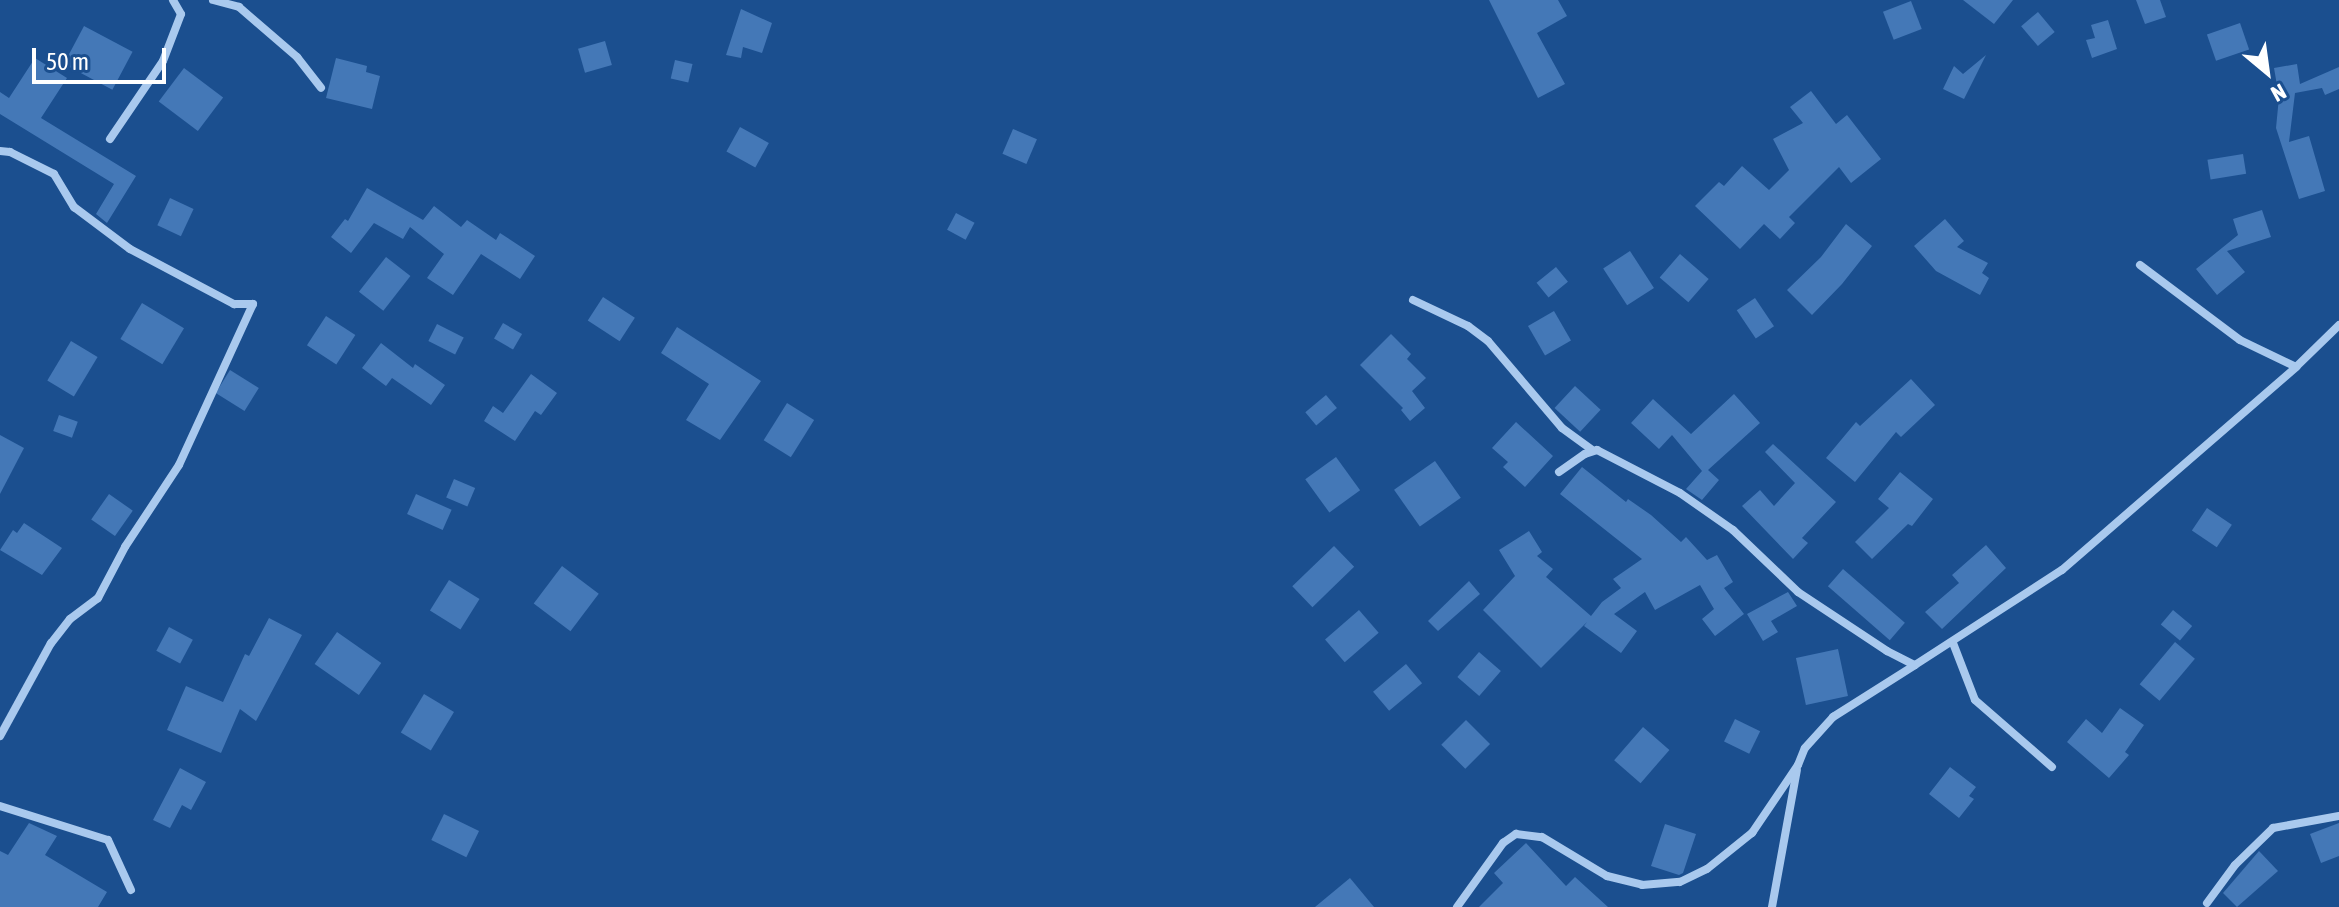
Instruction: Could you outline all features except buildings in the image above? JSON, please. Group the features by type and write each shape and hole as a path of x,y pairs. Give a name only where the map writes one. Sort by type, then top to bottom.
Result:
{"street":[{"path":"110,139 163,61 181,14 173,0"},
{"path":"213,0 239,7 297,57 321,88"},
{"path":"0,151 10,152 54,174 74,207 130,249 234,304 253,304 179,465 125,547 98,598 70,619 51,643 0,736"},
{"path":"2140,265 2240,340 2296,367"},
{"path":"1413,300 1468,326 1488,341 1562,428 1592,450 1689,498 1733,530 1798,592 1887,651 1915,665"},
{"path":"1457,907 1503,843 1516,834 1542,837 1607,876 1642,885 1680,882 1721,861 1752,833 1798,765 1805,748 1833,717 1953,643 2062,570 2296,367 2339,325"},
{"path":"1559,472 1592,450"},
{"path":"1953,643 1975,700 2052,767"},
{"path":"1772,907 1798,765"},
{"path":"0,806 108,840 131,890"},
{"path":"2207,903 2235,865 2273,828 2339,816"}]}
